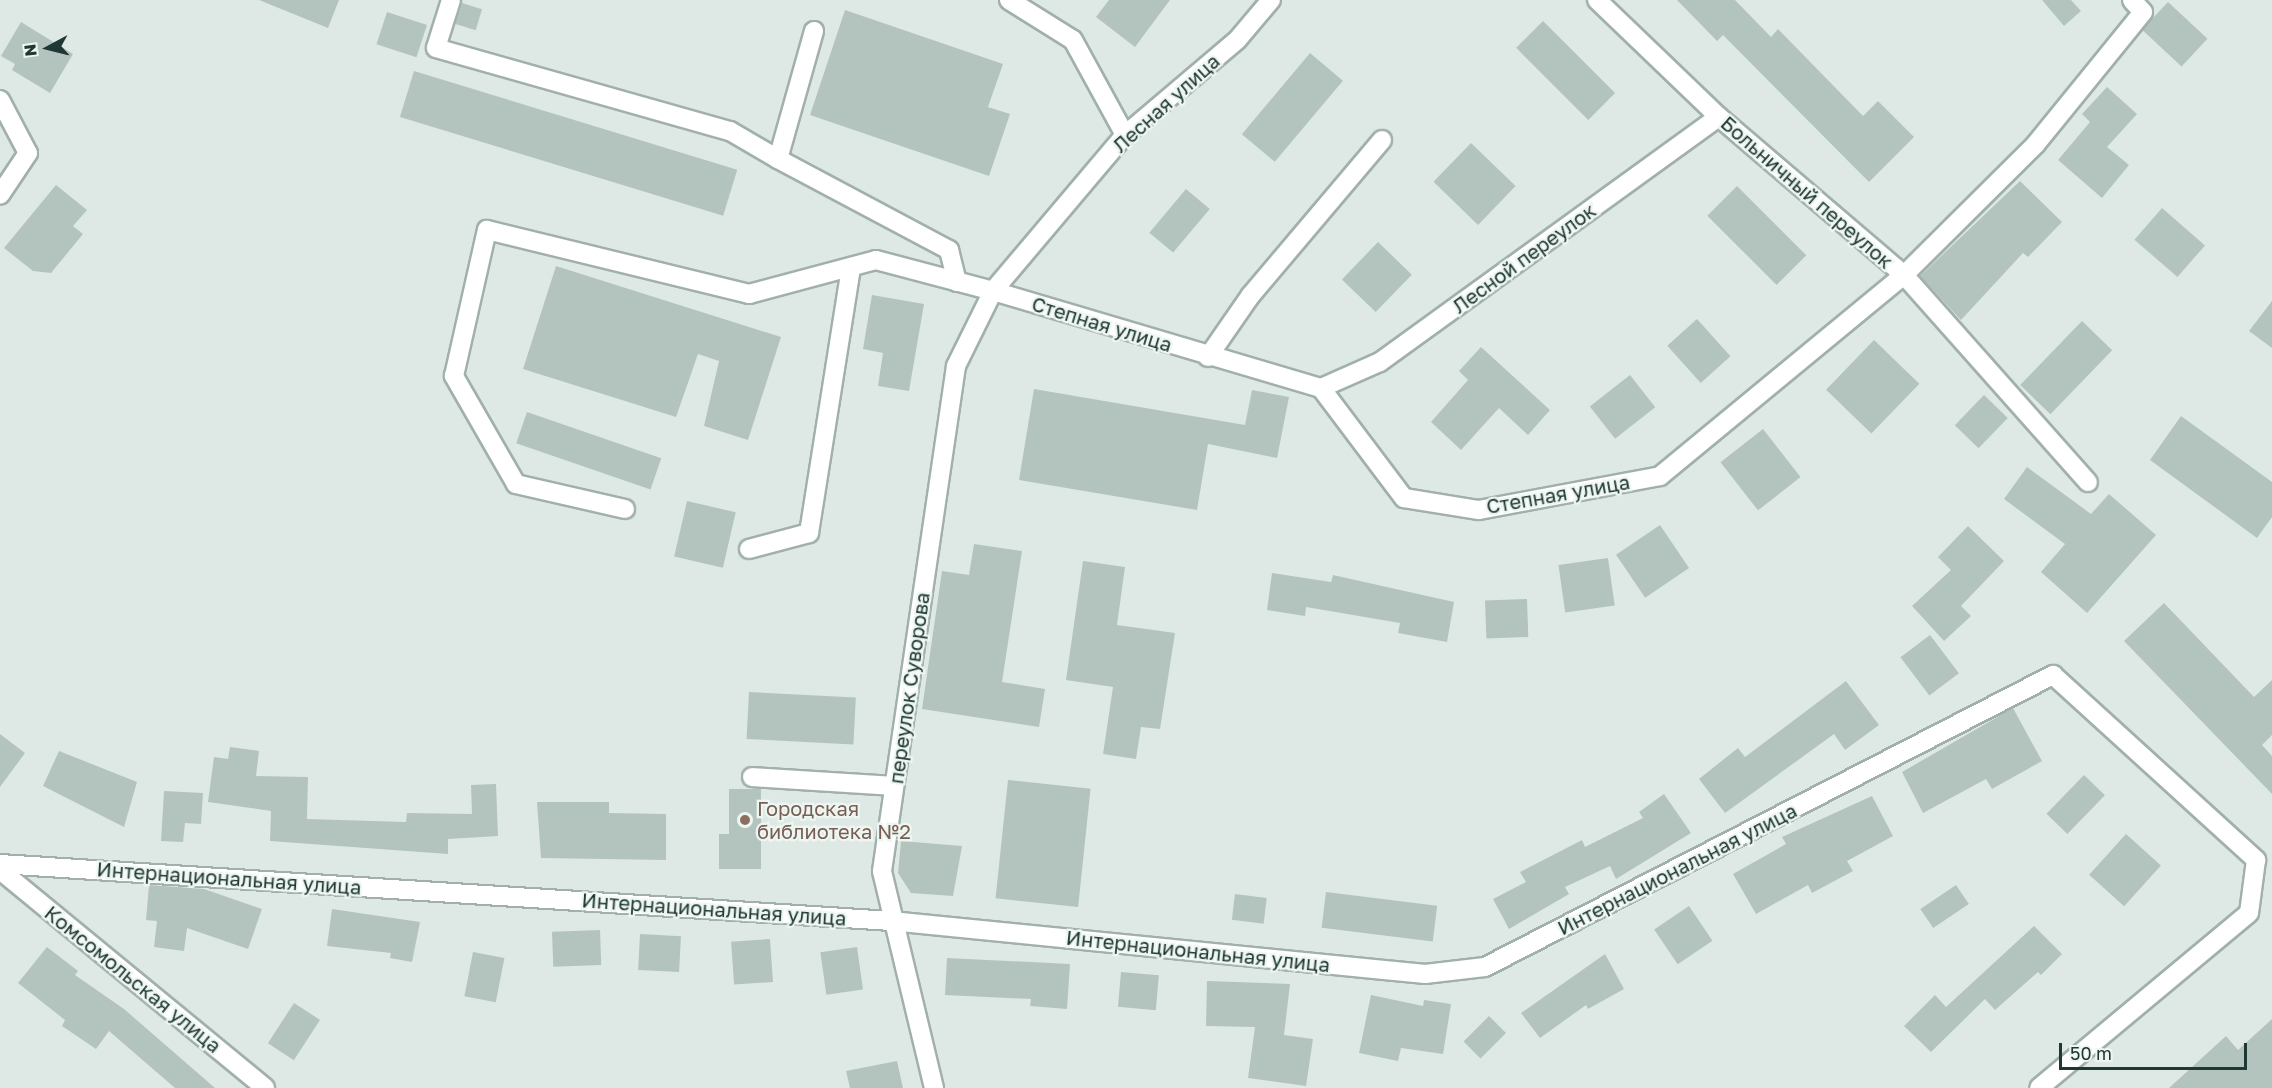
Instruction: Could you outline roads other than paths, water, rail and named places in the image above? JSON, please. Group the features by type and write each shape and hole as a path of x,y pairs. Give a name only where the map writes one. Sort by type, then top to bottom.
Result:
{"street":[{"path":"451,0 436,48 730,131 949,250 957,282"},
{"path":"1009,0 1073,40 1125,135"},
{"name":"Лесная улица","path":"993,291 1125,135 1238,39 1271,0"},
{"name":"Больничный переулок","path":"1598,0 1719,117 1904,275 2035,145 2143,12 2132,0"},
{"path":"778,159 814,31"},
{"path":"0,100 28,153 0,195"},
{"name":"Лесной переулок","path":"1321,388 1380,362 1719,117"},
{"path":"1208,357 1251,295 1382,140"},
{"name":"Степная улица","path":"625,508 516,484 454,376 487,230 748,294 876,260 993,291 1208,357 1321,388 1404,498 1479,510 1660,476 1904,275"},
{"path":"749,549 809,532 851,267"},
{"path":"1904,275 2088,482"},
{"name":"переулок Суворова","path":"934,1088 891,921 882,871 956,366 993,291"},
{"name":"Интернациональная улица","path":"0,864 891,921 1425,974 1485,967 2053,675 2256,860 2249,913 2039,1088"},
{"path":"752,777 894,786"},
{"name":"Комсомольская улица","path":"0,870 265,1088"}],"place":[{"name":"Городская библиотека №2","path":"745,820"}]}
